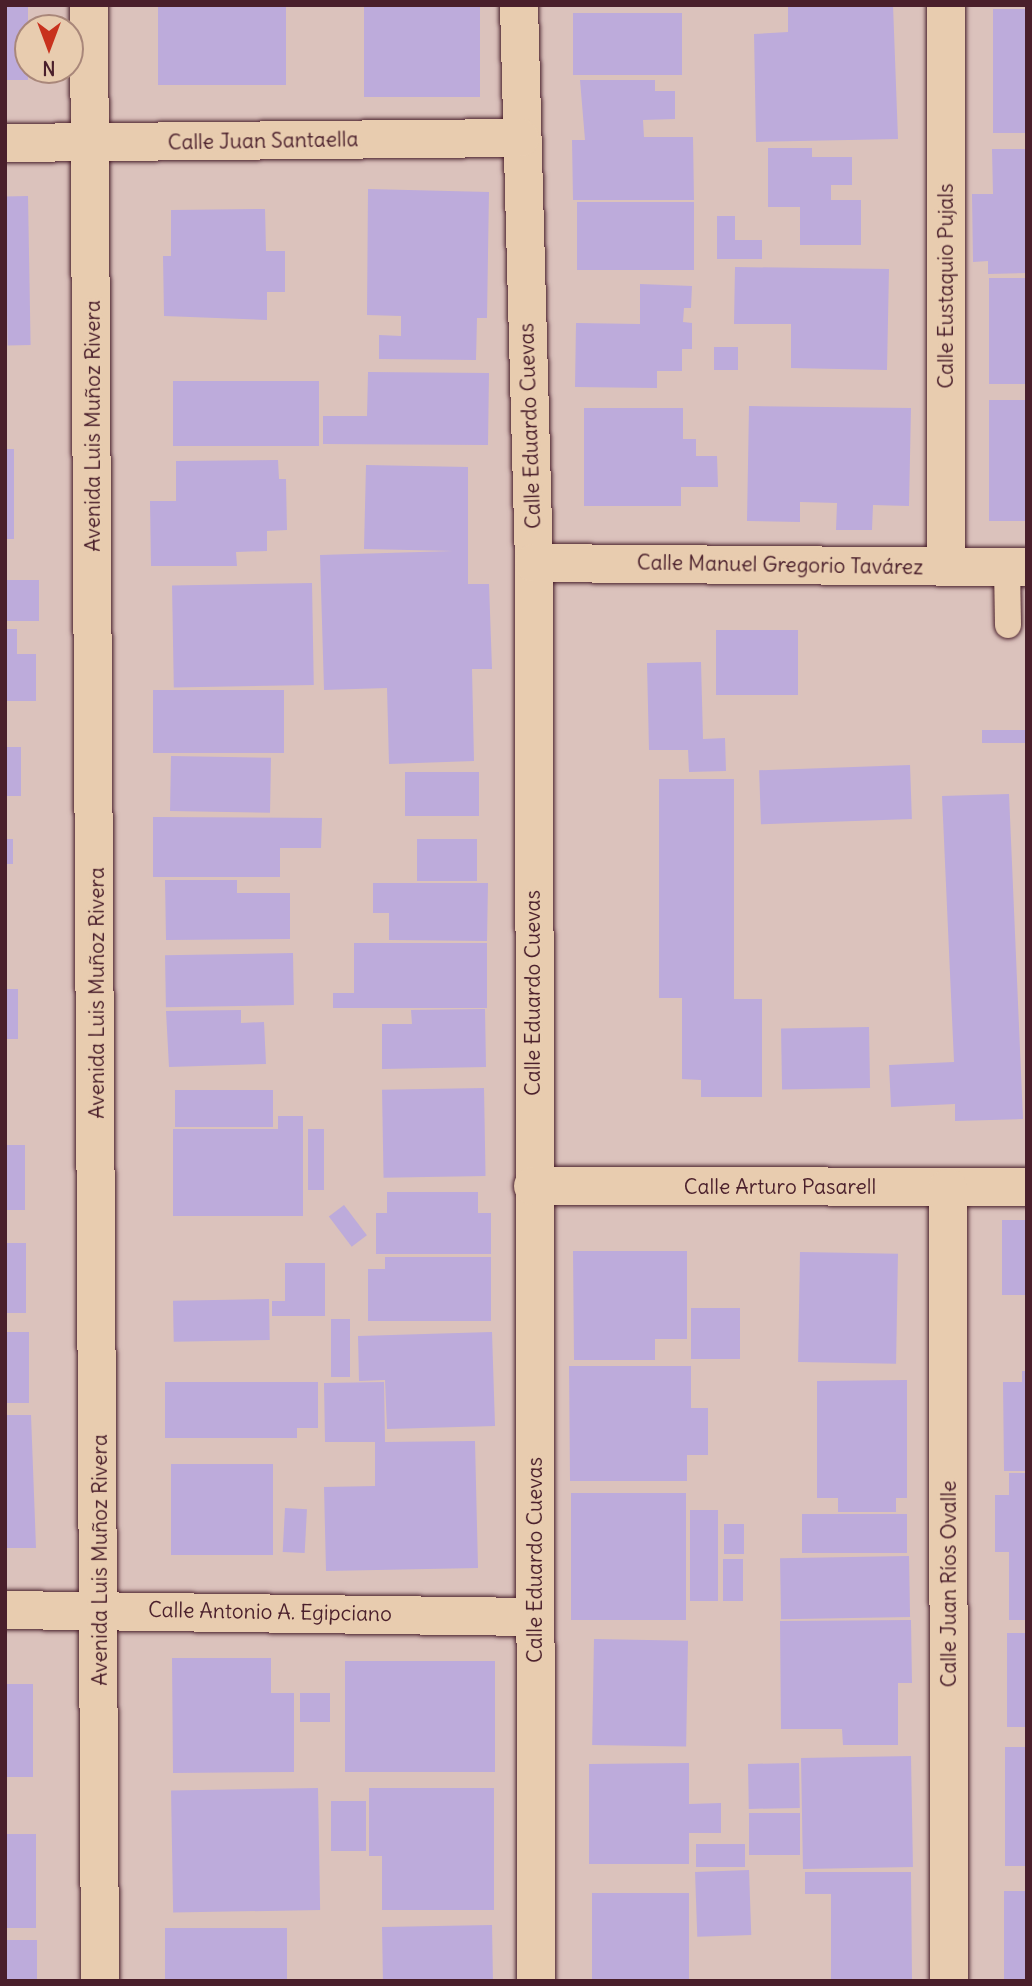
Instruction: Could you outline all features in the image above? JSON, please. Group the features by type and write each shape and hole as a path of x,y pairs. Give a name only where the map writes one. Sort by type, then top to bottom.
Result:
{"street":[{"name":"Avenida Luis Muñoz Rivera","path":"89,5 92,143 100,1981"},
{"name":"Calle Eduardo Cuevas","path":"519,5 520,138 534,563 536,1981"},
{"name":"Calle Eustaquio Pujals","path":"946,5 946,566"},
{"name":"Calle Juan Santaella","path":"5,143 520,138"},
{"name":"Calle Manuel Gregorio Tavárez","path":"534,563 1017,567"},
{"name":"Calle Arturo Pasarell","path":"533,1186 1027,1187"},
{"name":"Calle Juan Ríos Ovalle","path":"948,1188 949,1981"},
{"name":"Calle Antonio A. Egipciano","path":"5,1610 100,1609 535,1617"}],"lane":[{"path":"1008,625 1017,567"}],"building":[{"path":"5,5 28,5 28,14 14,14 14,80 5,80"},
{"path":"158,5 286,5 286,85 158,85"},
{"path":"364,5 480,5 480,97 364,97"},
{"path":"788,5 893,5 898,139 756,142 754,34 788,32"},
{"path":"993,9 1027,9 1027,133 993,133"},
{"path":"573,13 682,13 682,75 573,75"},
{"path":"580,80 655,80 655,91 675,91 675,119 643,120 644,137 693,137 694,200 573,200 572,140 585,140"},
{"path":"768,148 812,148 812,157 852,157 852,185 831,185 831,200 861,200 861,245 800,245 800,207 768,207"},
{"path":"992,149 1027,149 1027,273 988,274 988,261 973,262 972,194 993,194"},
{"path":"368,189 489,192 487,318 477,318 476,360 379,359 379,335 401,336 401,316 367,315"},
{"path":"5,196 28,196 31,345 8,345"},
{"path":"577,202 694,202 694,270 577,270"},
{"path":"265,209 266,251 285,251 285,292 267,292 267,320 164,316 163,256 171,256 171,210"},
{"path":"717,216 735,216 735,240 762,240 762,259 717,259"},
{"path":"735,267 889,269 887,370 791,368 791,324 734,324"},
{"path":"989,278 1027,278 1027,384 989,384"},
{"path":"640,284 692,286 691,308 684,308 683,322 692,323 692,349 682,349 682,371 657,371 657,388 575,387 576,323 640,324"},
{"path":"714,347 738,347 738,370 714,370"},
{"path":"368,372 489,373 488,445 323,444 323,416 367,416"},
{"path":"173,381 319,381 319,446 173,446"},
{"path":"989,400 1027,400 1027,521 989,521"},
{"path":"749,406 911,408 909,506 873,505 872,530 836,530 837,503 800,502 800,522 747,521"},
{"path":"584,408 683,408 683,439 696,439 696,456 717,456 718,487 681,487 681,506 584,506"},
{"path":"5,449 14,449 14,539 5,539"},
{"path":"278,460 279,479 286,479 287,530 267,531 267,551 236,552 237,566 151,566 150,501 176,501 176,461"},
{"path":"366,465 468,467 468,584 489,584 492,669 472,669 474,761 389,764 387,688 324,690 320,555 453,551 364,549"},
{"path":"5,580 39,580 39,621 5,621"},
{"path":"312,583 314,685 174,687 172,585"},
{"path":"5,629 17,629 17,654 36,654 36,701 5,701"},
{"path":"716,630 798,630 798,695 716,695"},
{"path":"701,662 703,739 725,738 726,771 689,772 688,750 649,750 647,663"},
{"path":"153,690 284,690 284,753 153,753"},
{"path":"982,730 1027,730 1027,743 982,743"},
{"path":"5,747 21,747 21,796 5,796"},
{"path":"171,756 271,758 270,813 170,811"},
{"path":"910,765 912,819 761,824 759,770"},
{"path":"405,772 479,772 479,816 405,816"},
{"path":"659,779 734,779 734,999 762,999 762,1097 701,1097 701,1080 682,1079 682,998 659,998"},
{"path":"1009,794 1023,1119 955,1121 955,1104 891,1107 889,1065 954,1062 942,796"},
{"path":"153,817 322,818 321,848 280,848 280,877 153,877"},
{"path":"5,839 13,839 13,864 5,864"},
{"path":"417,839 477,839 477,881 417,881"},
{"path":"165,880 237,880 237,893 290,893 290,939 166,940"},
{"path":"373,883 488,883 487,941 389,940 389,913 373,913"},
{"path":"354,943 487,943 487,1008 333,1008 333,993 354,993"},
{"path":"293,953 294,1005 166,1007 165,955"},
{"path":"5,989 18,989 18,1039 5,1039"},
{"path":"485,1009 486,1067 382,1069 382,1024 412,1024 411,1010"},
{"path":"241,1010 241,1023 264,1022 266,1064 169,1067 166,1011"},
{"path":"869,1027 870,1088 782,1090 781,1029"},
{"path":"484,1088 486,1176 384,1178 382,1090"},
{"path":"175,1090 273,1090 273,1127 175,1127"},
{"path":"278,1116 303,1116 303,1216 173,1216 173,1129 278,1129"},
{"path":"308,1129 324,1129 324,1190 308,1190"},
{"path":"5,1145 25,1145 25,1210 5,1210"},
{"path":"387,1192 478,1192 478,1213 491,1213 491,1254 376,1254 376,1213 387,1213"},
{"path":"344,1205 367,1235 352,1247 329,1216"},
{"path":"1002,1220 1027,1220 1027,1295 1002,1295"},
{"path":"5,1243 26,1243 26,1313 5,1313"},
{"path":"573,1251 687,1251 687,1339 655,1339 655,1360 574,1360"},
{"path":"800,1252 898,1254 896,1364 798,1362"},
{"path":"385,1257 491,1257 491,1321 368,1321 368,1269 385,1269"},
{"path":"285,1263 325,1263 325,1316 272,1316 272,1301 285,1301"},
{"path":"269,1299 270,1340 174,1342 173,1301"},
{"path":"691,1308 740,1308 740,1359 691,1359"},
{"path":"331,1319 350,1319 350,1377 331,1377"},
{"path":"5,1332 29,1332 29,1403 5,1403"},
{"path":"492,1332 495,1426 387,1429 385,1380 359,1381 358,1336"},
{"path":"569,1366 691,1366 691,1408 708,1408 708,1455 687,1455 687,1481 570,1481"},
{"path":"1022,1371 1027,1371 1027,1471 1004,1471 1003,1382 1022,1382"},
{"path":"907,1380 907,1498 896,1498 896,1512 838,1512 838,1498 817,1498 817,1381"},
{"path":"165,1382 318,1382 318,1428 297,1428 297,1438 165,1438"},
{"path":"384,1382 385,1442 475,1441 478,1568 326,1571 324,1487 375,1486 375,1442 325,1442 324,1383"},
{"path":"5,1415 31,1415 36,1548 5,1548"},
{"path":"171,1464 273,1464 273,1555 171,1555"},
{"path":"1009,1473 1027,1473 1027,1620 1009,1620 1009,1552 995,1552 995,1495 1009,1495"},
{"path":"571,1493 686,1493 686,1620 571,1620"},
{"path":"285,1508 307,1509 305,1553 283,1552"},
{"path":"690,1510 718,1510 718,1601 690,1601"},
{"path":"802,1514 907,1514 907,1553 802,1553"},
{"path":"724,1524 744,1524 744,1554 724,1554"},
{"path":"909,1556 910,1617 781,1619 780,1558"},
{"path":"723,1559 743,1559 743,1601 723,1601"},
{"path":"911,1620 912,1683 898,1683 898,1745 843,1745 842,1729 781,1729 780,1621"},
{"path":"1007,1633 1027,1633 1027,1727 1007,1727"},
{"path":"594,1639 688,1641 686,1747 592,1745"},
{"path":"172,1658 271,1658 271,1693 294,1693 294,1772 173,1773"},
{"path":"345,1661 495,1661 495,1772 345,1772"},
{"path":"5,1684 33,1684 33,1777 5,1777"},
{"path":"300,1693 330,1693 330,1722 300,1722"},
{"path":"1005,1747 1027,1747 1027,1866 1005,1866"},
{"path":"911,1756 913,1867 803,1869 801,1758"},
{"path":"689,1763 689,1804 721,1803 721,1833 689,1833 689,1864 589,1864 589,1764"},
{"path":"799,1763 800,1808 749,1809 748,1764"},
{"path":"318,1788 320,1910 173,1913 171,1791"},
{"path":"369,1788 494,1788 494,1910 382,1910 382,1856 369,1856"},
{"path":"331,1801 366,1801 366,1851 331,1851"},
{"path":"749,1813 800,1813 800,1855 749,1855"},
{"path":"5,1834 36,1834 36,1928 5,1928"},
{"path":"696,1844 745,1844 745,1867 696,1867"},
{"path":"749,1870 751,1935 697,1937 695,1872"},
{"path":"805,1872 911,1872 912,1981 831,1981 831,1894 805,1894"},
{"path":"1004,1891 1027,1891 1027,1981 1004,1981"},
{"path":"592,1893 689,1893 689,1980 592,1980"},
{"path":"492,1925 493,1981 383,1981 382,1927"},
{"path":"165,1928 287,1928 287,1981 165,1981"},
{"path":"5,1940 37,1940 37,1981 5,1981"}]}
